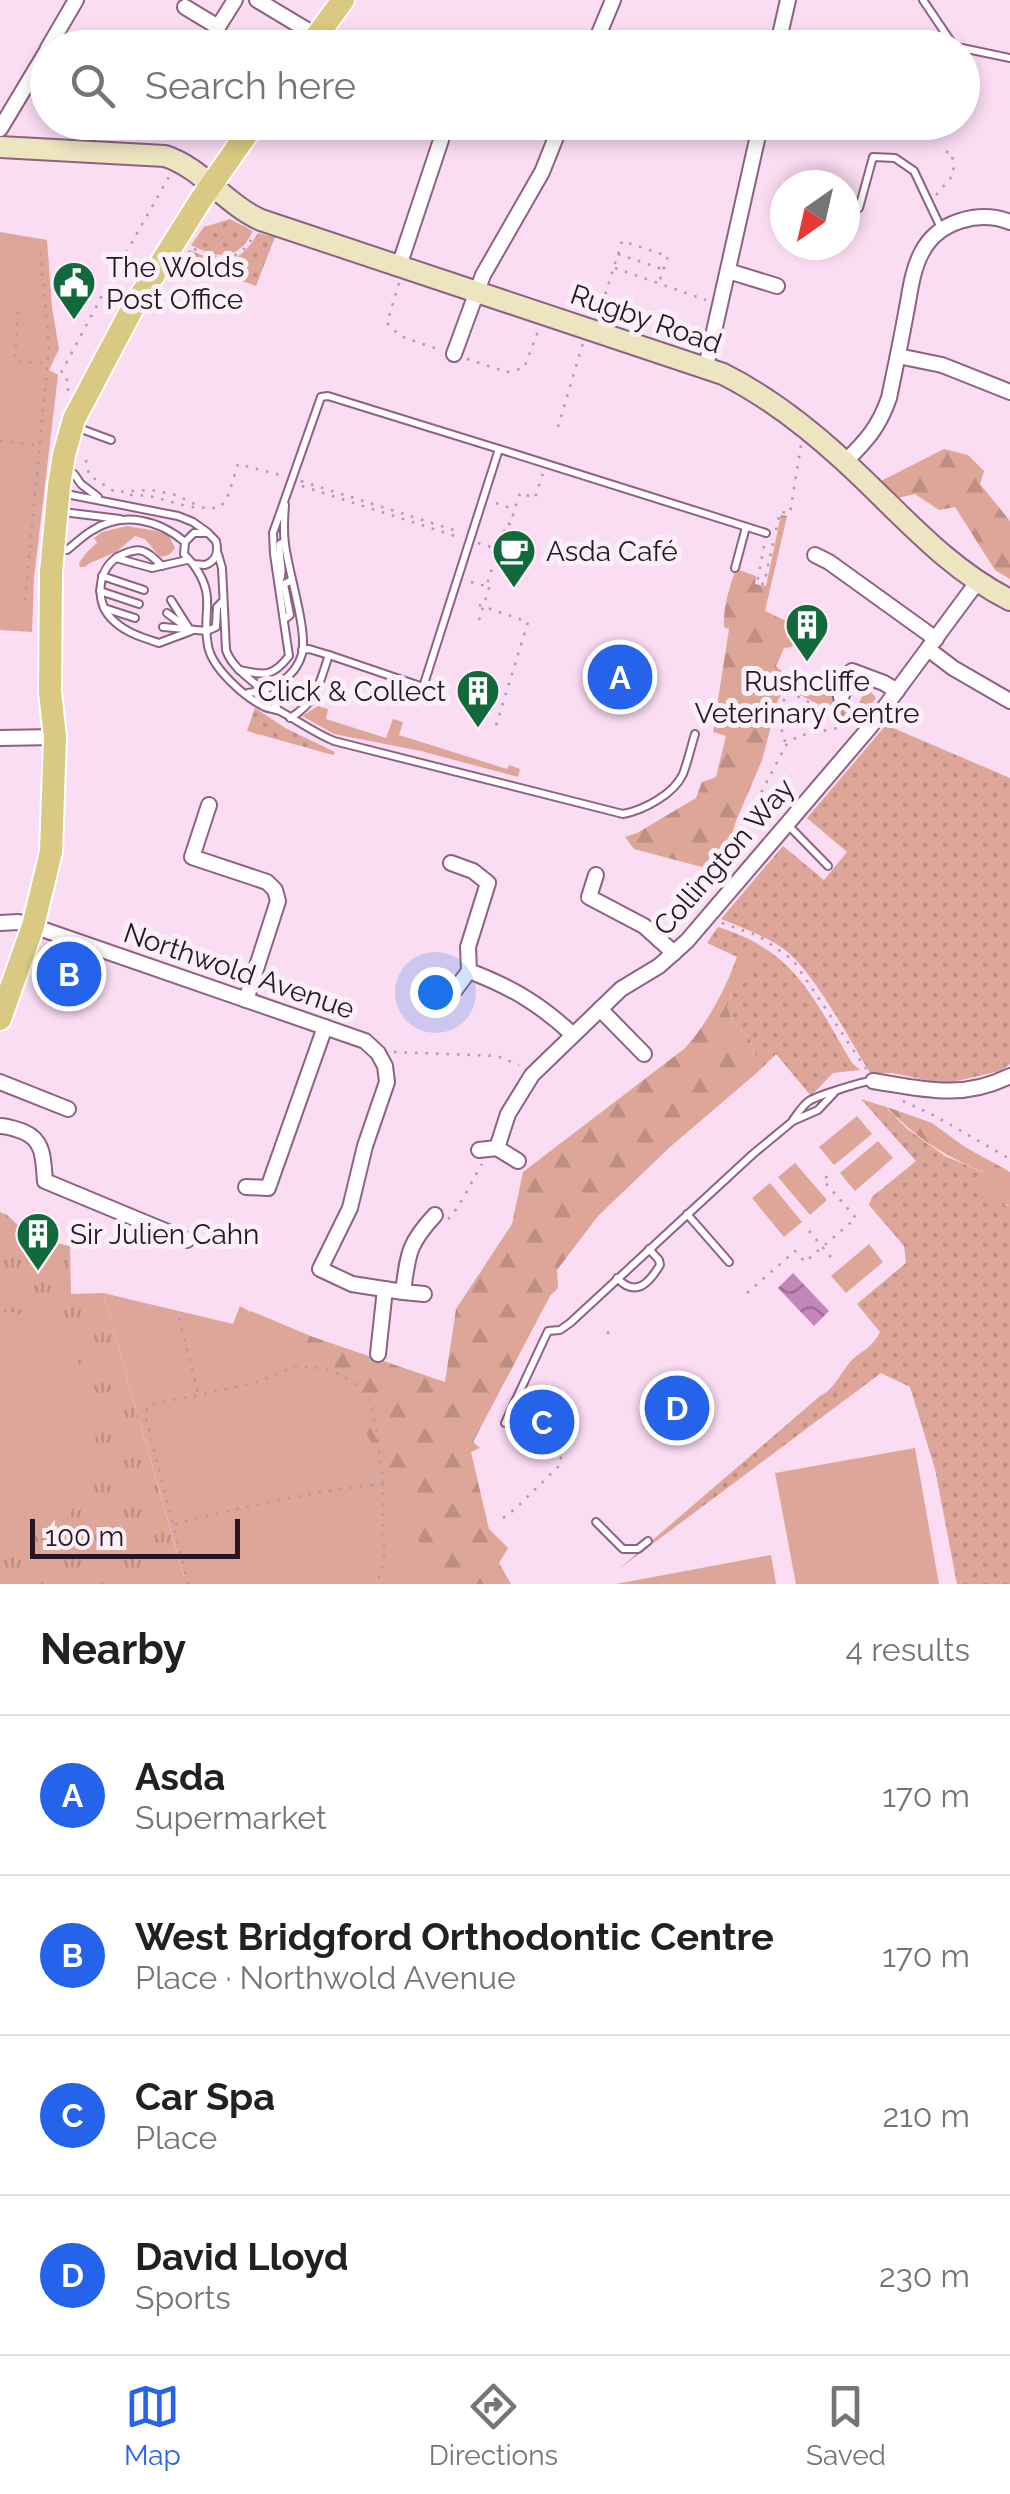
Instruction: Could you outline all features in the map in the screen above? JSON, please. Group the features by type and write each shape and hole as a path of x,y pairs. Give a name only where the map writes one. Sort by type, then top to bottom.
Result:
{"main road":[{"path":"321,30 342,0"},
{"path":"54,738 60,700 61,618 73,489 60,472 79,394 243,140"},
{"path":"0,1019 33,926 51,852 54,738 50,645 84,430 79,394"}],"street":[{"path":"58,30 76,0"},
{"path":"185,7 218,27 235,0"},
{"path":"258,0 297,30"},
{"path":"600,30 613,0"},
{"path":"781,30 788,0"},
{"path":"0,129 30,78"},
{"path":"399,266 441,140"},
{"path":"454,354 476,291 542,172 555,140"},
{"path":"706,367 756,140"},
{"name":"Rugby Road","path":"0,148 164,156 181,161 236,207 261,220 706,367 743,384 809,430 920,536 978,581 1010,600"},
{"path":"845,462 877,428 889,398 919,256 928,241 942,230 976,216 1010,222"},
{"path":"728,271 777,286"},
{"path":"898,356 942,365 1010,392"},
{"path":"815,556 829,562 978,684 1010,701"},
{"name":"Collington Way","path":"496,1148 508,1114 532,1075 621,989 674,953 706,918 870,727 978,581"},
{"path":"842,697 852,671 897,691"},
{"path":"0,738 54,738"},
{"path":"209,805 192,856 267,882 278,901 246,1000"},
{"path":"450,863 473,871 488,884 468,948 469,971 455,990"},
{"path":"596,875 588,897 644,926 674,953"},
{"name":"Northwold Avenue","path":"0,922 33,926 325,1027 365,1041 378,1053 387,1082 364,1146 350,1208 312,1287"},
{"path":"469,971 548,1011 572,1034"},
{"path":"600,1009 644,1054"},
{"path":"246,1187 268,1188 325,1027"},
{"path":"873,1081 907,1088 963,1091 986,1087 1010,1076"},
{"path":"0,1082 68,1109"},
{"path":"0,1126 34,1137 41,1147 45,1181 187,1240"},
{"path":"479,1150 496,1148 518,1162"},
{"path":"404,1292 408,1251 434,1215"},
{"path":"320,1269 352,1284 424,1294"},
{"path":"378,1354 385,1289"}],"lane":[{"path":"923,0 943,30"},
{"path":"980,52 1010,58"},
{"path":"860,204 873,158 895,158 914,171 942,230"},
{"path":"238,670 263,675 278,670 289,656 273,534 321,397 499,449 745,531 766,533"},
{"path":"84,430 111,440"},
{"path":"302,650 330,655 423,687 499,449"},
{"path":"73,489 82,484 103,501"},
{"path":"73,489 103,501 178,516 193,522 216,541 222,568 226,650 238,670 273,699 278,710"},
{"path":"73,489 126,519 161,525 185,542"},
{"path":"246,694 264,691 288,677 302,650 284,542 285,504"},
{"path":"67,550 93,530 126,519"},
{"path":"735,568 745,531"},
{"path":"208,533 194,533 183,548 208,590 208,649 218,669 246,694 312,732 334,741 623,814 654,803 681,778 695,734"},
{"path":"279,584 283,575 279,552 284,542"},
{"path":"163,567 143,550 107,564 100,591 104,608 113,621 130,633 159,643 190,631"},
{"path":"116,558 152,568 190,562 199,566 210,563 217,553"},
{"path":"102,576 144,590"},
{"path":"284,619 290,614 284,584 292,580"},
{"path":"100,591 139,604"},
{"path":"172,600 190,631"},
{"path":"163,627 206,631 216,627 217,608 223,601"},
{"path":"104,608 135,618"},
{"path":"167,613 190,631"},
{"path":"290,718 316,695 330,655"},
{"path":"786,824 828,866"},
{"path":"506,1423 548,1331 560,1330 570,1323 792,1122 818,1110 834,1093 862,1081 873,1081"},
{"path":"686,1214 729,1262"},
{"path":"618,1278 636,1289 644,1284 660,1265 649,1248"},
{"path":"596,1522 623,1549 638,1549 648,1541"}],"path":[{"path":"929,204 954,174 952,153 942,151"},
{"path":"79,394 61,373 173,169"},
{"path":"190,248 209,256 232,257 247,247 261,220"},
{"path":"558,427 622,241 668,256 660,283"},
{"path":"25,600 49,347 40,248"},
{"path":"618,254 664,269"},
{"path":"613,267 720,304"},
{"path":"18,312 15,361 48,365"},
{"path":"745,531 764,542 757,583 764,584 780,512 790,512 802,444 809,430"},
{"path":"0,440 40,445"},
{"path":"73,489 92,482 115,496 145,494 186,506 219,508 227,499 238,464 499,549"},
{"path":"486,587 506,523 510,524 520,494 535,498 544,471"},
{"path":"496,503 515,509"},
{"path":"471,582 489,588 480,620"},
{"path":"481,606 528,622 495,729"},
{"path":"511,651 519,654"},
{"path":"738,881 734,869 740,835 786,745 798,736 854,725 786,691 774,676"},
{"path":"786,691 778,720 786,745"},
{"path":"493,714 499,716"},
{"path":"706,918 759,936 794,960 873,1081"},
{"path":"378,1053 497,1056 532,1075"},
{"path":"900,1100 1010,1159"},
{"path":"434,1215 449,1220 496,1148"},
{"path":"747,1293 795,1252 805,1262 856,1218 823,1180 830,1174"},
{"path":"809,1231 835,1262"},
{"path":"179,1318 198,1394"},
{"path":"188,1584 145,1414 149,1405 260,1382 292,1368 312,1366 349,1380 368,1400 383,1484 384,1560 377,1584"},
{"path":"503,1518 560,1464 561,1458 530,1426"},
{"path":"174,1525 274,1502 383,1484"}],"green space":[{"path":"230,219 253,231 241,248 219,255 191,245 204,227"},
{"path":"0,232 47,240 59,349 49,370 58,375 34,578 32,632 0,630"},
{"path":"258,233 275,237 256,286 183,259 189,250 229,260 244,252"},
{"path":"944,449 968,455 984,471 980,484 1010,521 1010,579 995,570 955,507 939,510 915,494 893,499 881,481"},
{"path":"781,515 787,516 765,611 801,628 792,647 784,648 776,666 786,676 857,707 867,687 876,698 856,723 786,688 778,700 762,760 717,871 634,849 625,837 696,798 702,782 716,777 726,736 713,732 729,629 724,627 727,598 736,569 756,576 755,584 766,586"},
{"path":"127,526 169,536 175,548 168,555 159,556 145,539 135,536 116,552 80,567 79,563 97,543 94,538"},
{"path":"318,706 328,709 326,719 386,738 393,719 403,722 399,735 507,769 509,765 520,769 518,777 421,751 334,734 302,716"},
{"path":"255,708 335,752 333,755 247,731"},
{"path":"886,725 1010,778 1010,1064 1000,1071 944,1084 893,1073 870,1073 831,1007 796,960 770,941 721,919 783,846 824,880 847,852 807,818"},
{"path":"718,927 745,937 784,963 813,998 860,1070 833,1073 811,1096 776,1054 760,1070 750,1039 733,1022 727,1007 750,963 707,943"},
{"path":"737,957 751,963 727,1007 733,1022 750,1039 760,1070 670,1147 598,1216 557,1270 558,1288 550,1296 473,1442 480,1448 471,1452 489,1529 508,1548 499,1563 511,1584 391,1584 251,1333 251,1311 313,1337 445,1382 456,1309 512,1224 523,1172 684,1049 715,1006"},
{"path":"861,1099 886,1107 906,1128 945,1156 985,1173 1006,1206 1010,1205 1010,1584 957,1584 935,1469 910,1387 881,1373 619,1569 829,1390 880,1332 857,1304 906,1263 904,1246 869,1205 872,1197 916,1161"},
{"path":"887,1107 932,1123 1010,1172 1010,1205 994,1201 983,1192 978,1182 984,1172 931,1145"},
{"path":"857,1116 872,1134 834,1165 819,1147"},
{"path":"878,1141 893,1158 855,1191 840,1173"},
{"path":"795,1163 827,1200 810,1215 778,1177"},
{"path":"770,1183 802,1222 784,1237 752,1198"},
{"path":"0,1212 32,1238 70,1246 71,1294 103,1293 184,1577 141,1584 0,1584"},
{"path":"869,1244 883,1262 846,1293 831,1276"},
{"path":"103,1293 233,1324 240,1306 326,1354 440,1584 141,1584 184,1576"},
{"path":"8,1311 46,1321 76,1356 94,1400 96,1446 83,1491 63,1525 14,1545 0,1543 0,1313"},
{"path":"915,1448 939,1584 796,1584 775,1473"},
{"path":"771,1555 776,1584 616,1584"}],"water":[{"path":"793,1273 829,1311 814,1326 778,1288"}],"place":[{"name":"The Wolds Post Office","path":"74,321"},
{"name":"Asda Café","path":"514,589"},
{"name":"Rushcliffe Veterinary Centre","path":"807,663"},
{"name":"Asda","path":"620,677"},
{"name":"Click & Collect","path":"478,729"},
{"name":"West Bridgford Orthodontic Centre","path":"69,974"},
{"name":"Sir Julien Cahn","path":"38,1272"},
{"name":"David Lloyd","path":"677,1408"},
{"name":"Car Spa","path":"542,1422"}]}
